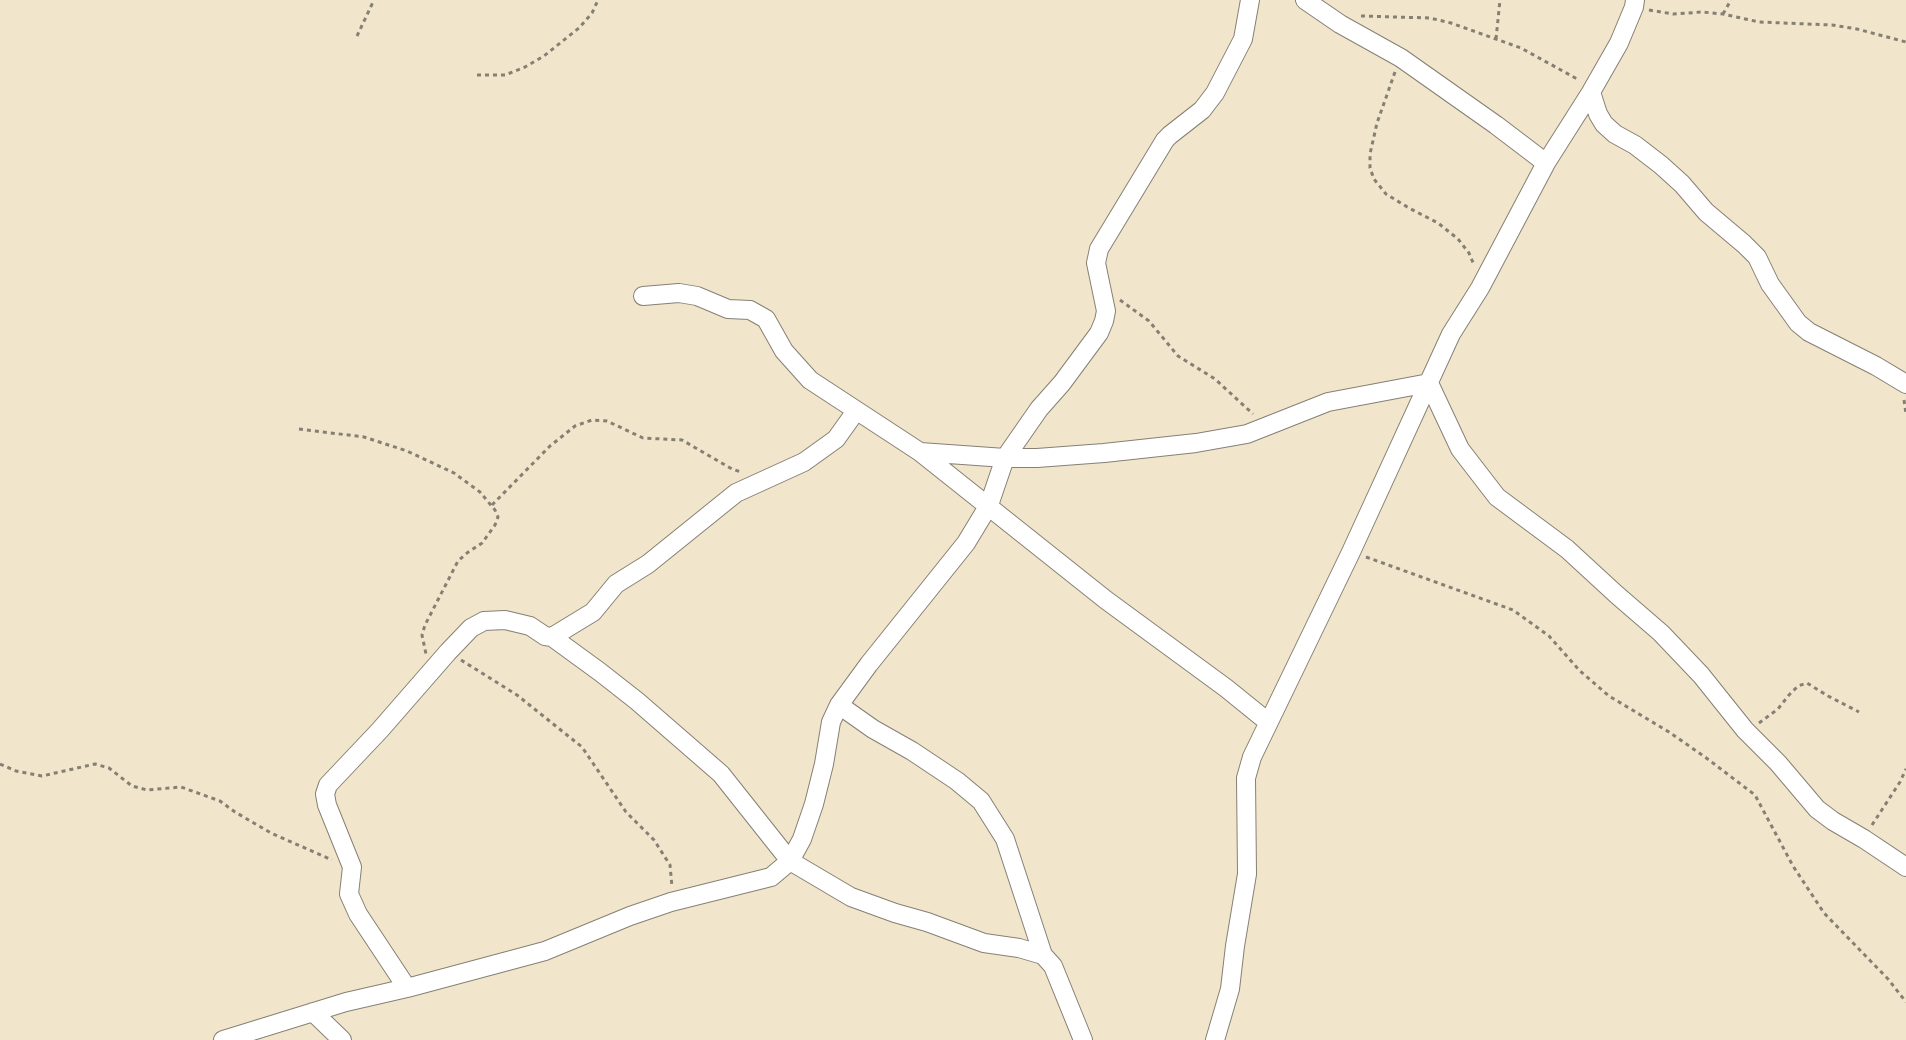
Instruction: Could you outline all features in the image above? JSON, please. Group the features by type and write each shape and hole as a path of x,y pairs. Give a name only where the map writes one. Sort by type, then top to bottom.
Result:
{"street":[{"path":"223,1040 346,1002 545,952 630,916 671,902 771,877 790,861 802,839 814,804 824,764 831,722 840,705 869,664 966,544 989,505 1005,458 1039,409 1062,383 1098,334 1104,321 1106,310 1096,263 1098,249 1170,134 1202,110 1215,92 1243,39 1250,0"},
{"path":"1305,0 1340,24 1401,58 1546,163"},
{"path":"1214,1040 1230,989 1247,874 1246,778 1252,757 1352,552 1451,334 1480,288 1546,163 1591,92 1619,43 1634,3"},
{"path":"1591,92 1598,114 1604,124 1615,134 1635,145 1682,184 1706,212 1757,257 1770,284 1798,322 1809,332 1876,366 1906,384"},
{"path":"643,296 679,293 697,296 728,309 750,310 766,319 784,351 810,380 920,452 1106,600 1226,688 1268,722"},
{"path":"920,452 1005,458 1037,458 1196,443 1247,434 1328,402 1429,383"},
{"path":"1429,383 1460,449 1497,497 1567,549 1616,595 1661,633 1817,809 1906,867"},
{"path":"552,637 593,612 616,584 648,564 736,493 804,462 836,439 856,410"},
{"path":"407,988 358,914 349,894 352,867 328,811 325,794 328,786 471,628 484,621 494,620 518,622 530,626 545,636 552,637 622,690 721,774 790,861 850,897 895,914 927,922 984,944 1019,948 1043,955"},
{"path":"840,705 873,729 912,751 957,781 980,801 1004,839 1043,955 1053,966 1083,1040"},
{"path":"313,1012 342,1040"}],"path":[{"path":"357,36 374,0"},
{"path":"477,75 505,75 525,67 544,56 579,28 592,13 598,0"},
{"path":"1496,39 1500,0"},
{"path":"1723,14 1731,0"},
{"path":"1634,3 1673,14 1702,12 1723,14 1759,22 1857,28 1906,42"},
{"path":"1340,24 1355,17 1430,18 1451,23 1520,48 1577,78 1591,92"},
{"path":"1401,58 1377,123 1370,154 1370,168 1374,179 1386,194 1438,223 1458,239 1469,253 1480,288"},
{"path":"1100,285 1149,322 1178,356 1215,380 1267,427"},
{"path":"492,505 550,446 574,426 592,420 607,421 643,438 682,440 732,469 763,480"},
{"path":"299,429 364,438 407,451 454,473 480,492 492,505 498,517 495,526 482,542 458,562 425,625 422,634 423,644 432,671"},
{"path":"1352,552 1513,610 1549,636 1580,670 1609,696 1684,742 1755,795 1793,866 1824,913 1888,980 1906,1002"},
{"path":"448,652 517,695 582,748 626,812 654,840 670,865 673,881 671,902"},
{"path":"1745,730 1763,722 1778,709 1798,686 1807,683 1859,712"},
{"path":"0,764 16,771 42,776 95,764 109,768 132,786 147,790 181,788 220,800 271,833 310,851 352,867"},
{"path":"1864,839 1900,782 1906,769"}]}
